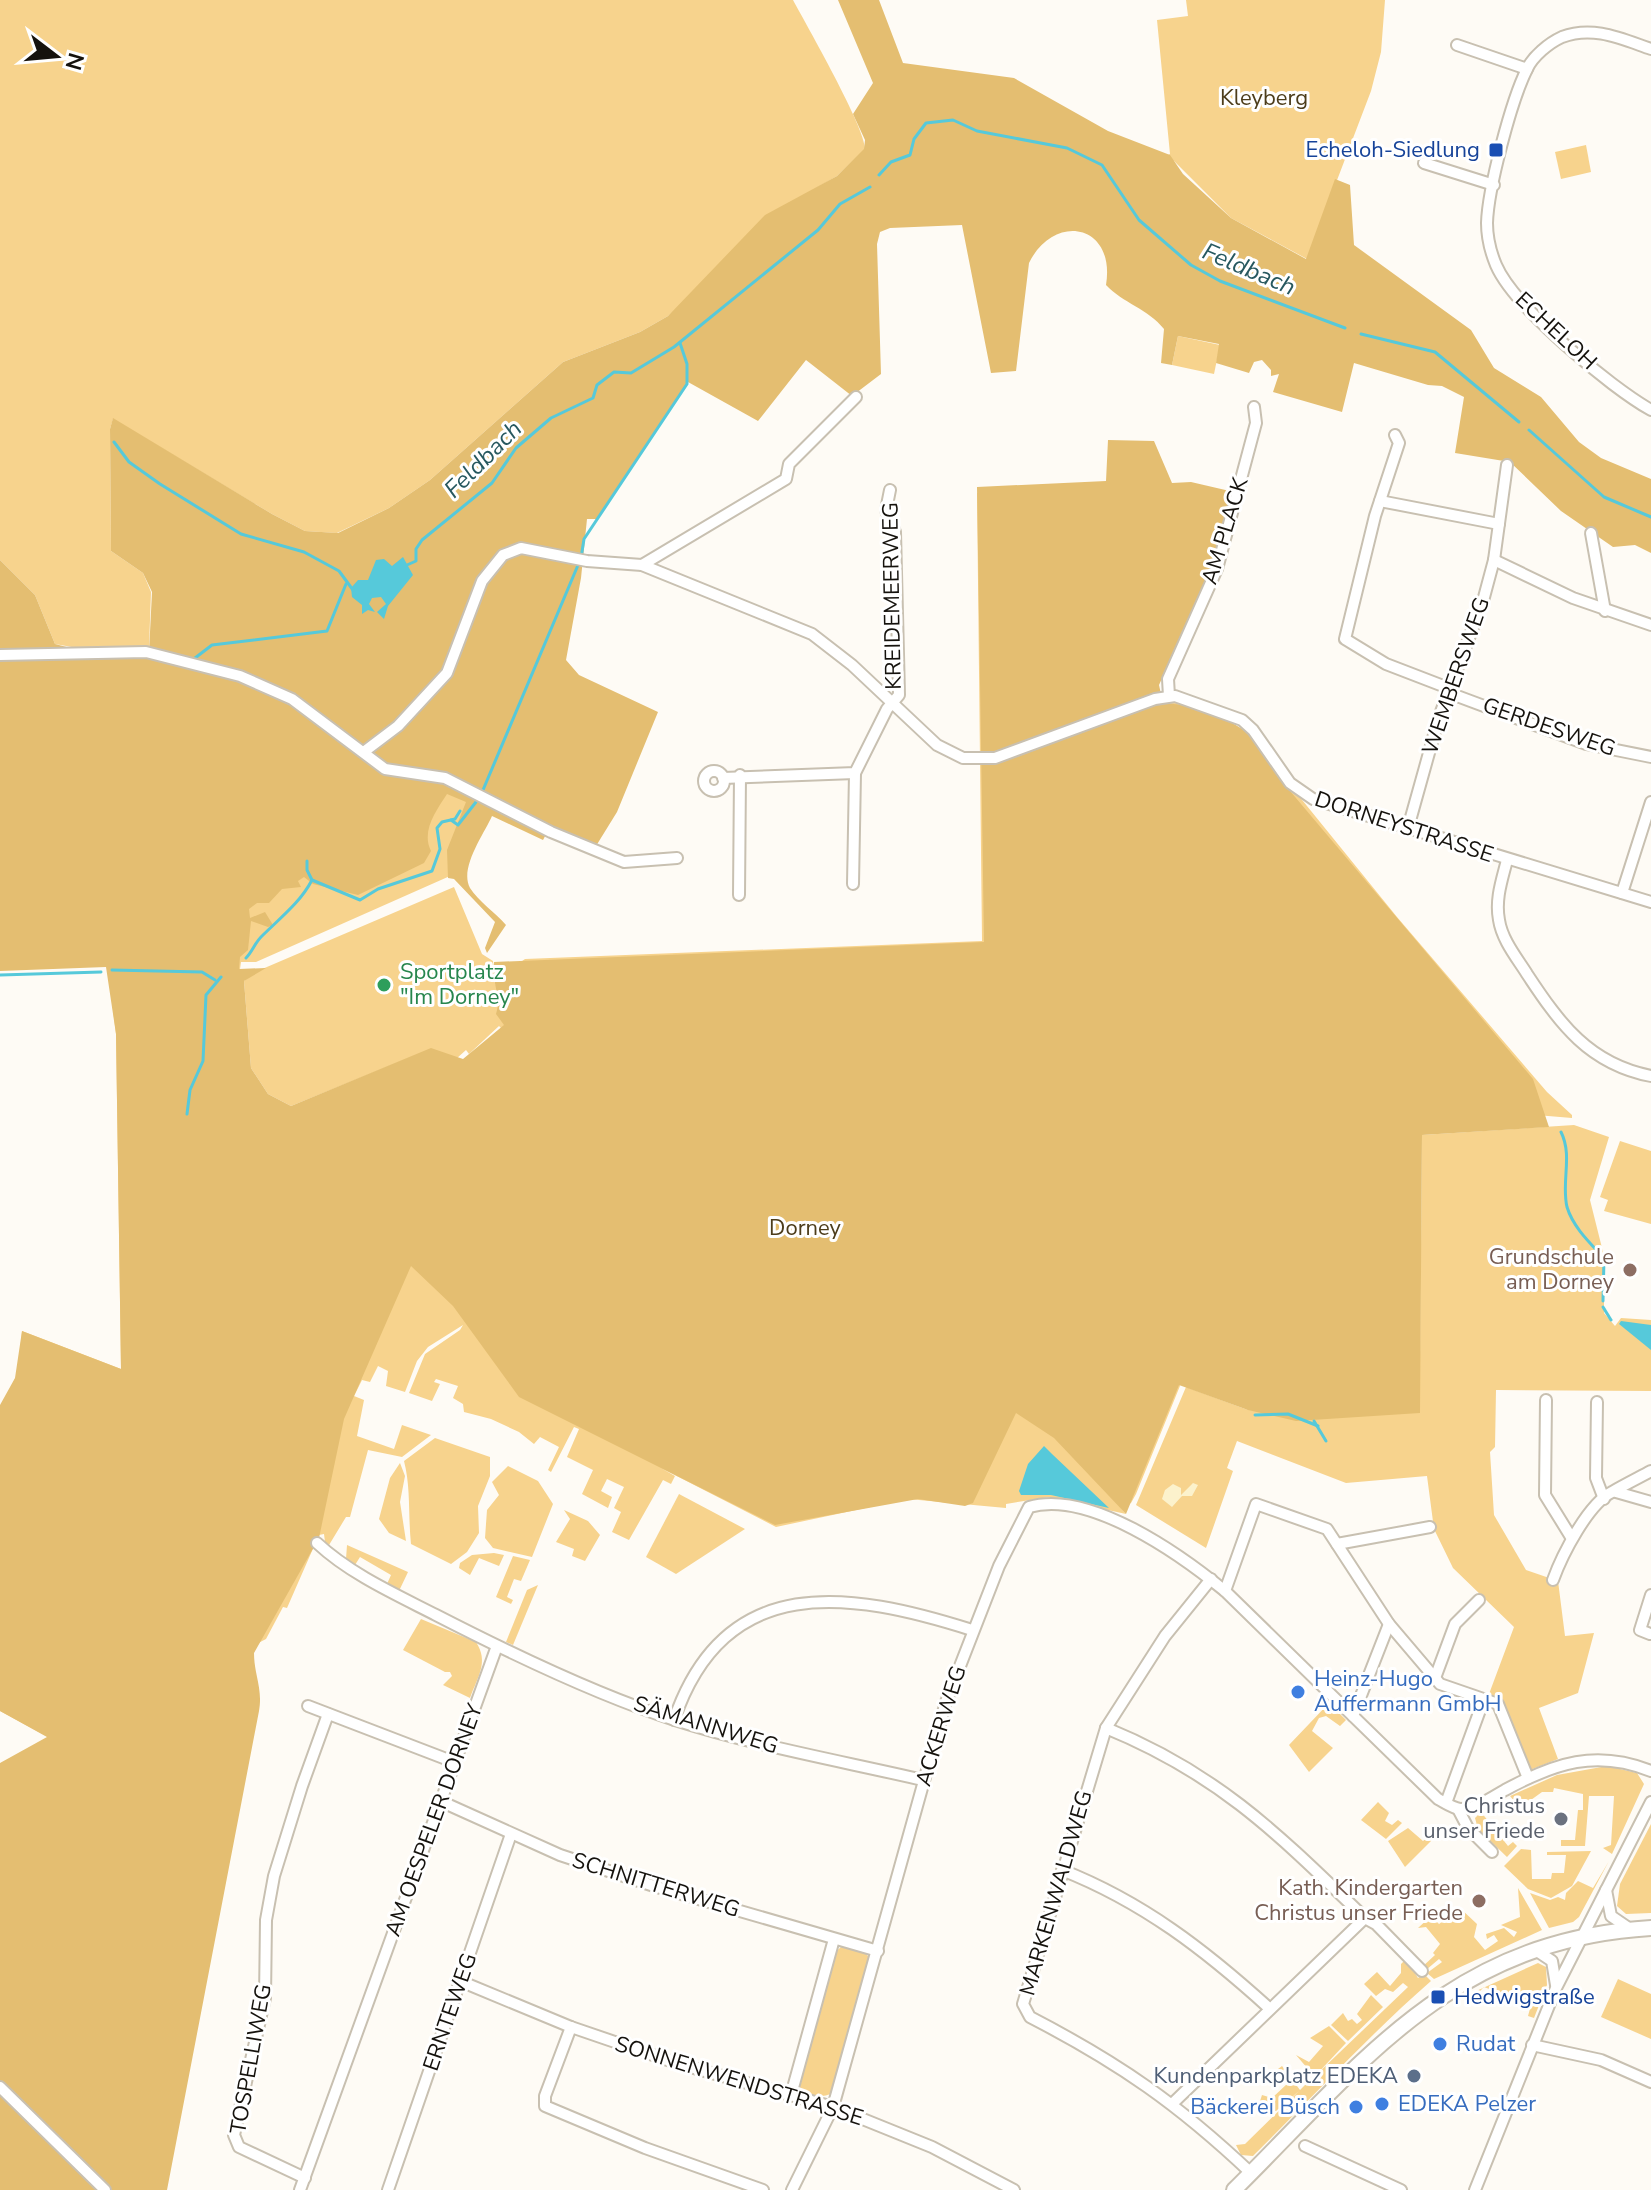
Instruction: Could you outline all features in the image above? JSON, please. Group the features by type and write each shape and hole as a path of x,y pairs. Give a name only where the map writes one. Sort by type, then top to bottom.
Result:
{"main road":[{"path":"1234,2190 1409,2018 1473,1976 1531,1950 1581,1937 1651,1928"}],"street":[{"path":"1457,45 1527,69 1551,43 1584,32 1605,33 1651,49"},
{"name":"ECHELOH","path":"1527,69 1494,185 1487,223 1496,266 1512,292 1582,357 1651,410"},
{"path":"1424,163 1494,185"},
{"path":"642,565 786,479 789,464 856,397"},
{"name":"AM PLACK","path":"1169,696 1168,679 1217,569 1226,541 1256,423 1254,407"},
{"name":"GERDESWEG","path":"1395,435 1399,443 1380,501 1345,639 1386,664 1450,691 1599,748 1651,757"},
{"name":"WEMBERSWEG","path":"1408,828 1450,691 1474,631 1494,560 1507,465"},
{"name":"KREIDEMEERWEG","path":"855,773 892,702 899,695 895,532 886,510 890,490"},
{"path":"1380,501 1499,524"},
{"path":"1591,533 1605,611"},
{"path":"365,751 398,726 447,673 482,581 503,555 521,548 582,560 642,565 812,634 946,751 977,760 995,758 1169,696"},
{"path":"1494,560 1605,611 1651,625"},
{"path":"0,655 146,652 240,676 292,699 385,769 445,778 551,832 624,862 677,858"},
{"name":"DORNEYSTRASSE","path":"1169,696 1185,698 1242,720 1301,792 1507,860 1651,902"},
{"path":"723,778 855,773 853,884"},
{"path":"739,895 740,775"},
{"path":"1622,893 1651,802"},
{"path":"1507,860 1497,898 1501,931 1557,1019 1577,1042 1602,1060 1651,1076"},
{"path":"1546,1400 1545,1495 1571,1537"},
{"path":"1597,1402 1596,1478 1604,1499"},
{"path":"1553,1580 1571,1537 1604,1499 1651,1471"},
{"path":"1616,1492 1651,1502"},
{"path":"1225,1591 1256,1504 1327,1529 1389,1624 1440,1684 1498,1704 1528,1778"},
{"name":"ACKERWEG","path":"792,2190 833,2107 923,1780 972,1630 1027,1509 1038,1505 1061,1506 1124,1523 1169,1549 1211,1579"},
{"path":"1337,1544 1430,1527"},
{"path":"317,1543 362,1575 497,1646"},
{"path":"1211,1579 1446,1803 1458,1809 1475,1807 1528,1778 1583,1761 1610,1758 1651,1771"},
{"name":"MARKENWALDWEG","path":"1211,1579 1157,1647 1106,1728 1062,1870 1024,2009 1030,2017 1122,2067 1173,2103 1251,2173"},
{"path":"1650,1634 1640,1630 1651,1595"},
{"path":"674,1720 700,1663 730,1634 758,1615 791,1604 820,1599 847,1601 912,1613 972,1630"},
{"path":"1435,1678 1455,1624 1479,1600"},
{"path":"1353,1716 1389,1624"},
{"name":"SÄMANNWEG","path":"497,1646 674,1720 923,1780"},
{"name":"AM OESPELER DORNEY","path":"300,2190 497,1646"},
{"path":"1446,1803 1484,1699"},
{"path":"308,1706 454,1762"},
{"name":"TOSPELLIWEG","path":"305,2178 239,2147 234,2135 265,1998 265,1928 270,1893 294,1810 328,1714"},
{"path":"1106,1728 1195,1771 1239,1800 1365,1918 1376,1924 1422,1971"},
{"name":"SCHNITTERWEG","path":"440,1801 511,1834 657,1887 878,1951"},
{"path":"1475,2190 1556,1988 1651,1802"},
{"path":"1458,1809 1468,1828 1492,1852"},
{"name":"ERNTEWEG","path":"388,2190 511,1834"},
{"path":"1062,1870 1098,1884 1160,1917 1215,1959 1269,2008"},
{"path":"1607,1889 1606,1906 1611,1916 1630,1929"},
{"path":"1173,2103 1365,1918"},
{"path":"791,2095 834,1939"},
{"path":"1531,1950 1552,1961 1556,1988"},
{"name":"SONNENWENDSTRASSE","path":"460,1981 571,2027 676,2063 833,2107 932,2147 1014,2190"},
{"path":"571,2027 545,2096 545,2106 645,2148 763,2190"},
{"path":"1532,2045 1601,2060 1651,2082"},
{"path":"0,2087 105,2190"},
{"path":"1305,2146 1401,2190"}],"green space":[{"path":"0,0 793,0 846,99 865,149 837,176 811,191 668,316 640,332 563,362 430,480 389,508 337,533 305,531 113,419 110,429 111,551 143,573 151,592 149,648 94,651 55,644 35,595 0,560"},
{"name":"Dorney","path":"838,0 879,0 903,63 1014,78 1108,131 1170,155 1183,174 1231,218 1306,259 1335,179 1350,185 1354,245 1471,330 1494,368 1541,397 1579,442 1601,458 1651,479 1651,553 1635,545 1613,547 1561,511 1510,462 1455,453 1464,397 1442,386 1428,385 1354,363 1342,412 1273,392 1279,374 1271,376 1271,370 1262,360 1254,362 1249,373 1216,363 1219,344 1178,336 1172,365 1161,363 1164,329 1151,316 1106,285 1107,264 1102,249 1093,238 1081,232 1067,231 1053,236 1040,247 1029,263 1016,371 991,373 962,225 890,228 880,232 877,244 881,374 852,396 806,360 758,421 688,382 598,519 587,519 581,578 566,660 579,675 658,712 617,812 596,846 550,827 543,840 492,816 470,861 467,880 478,898 506,925 487,953 485,948 495,922 454,879 448,878 447,850 466,802 447,794 431,821 428,844 431,851 424,863 358,895 313,884 304,877 298,881 301,887 282,889 269,903 257,903 249,909 250,918 265,912 273,925 268,927 251,921 248,950 240,957 239,969 266,968 244,981 251,1068 268,1094 291,1106 431,1048 463,1059 504,1025 496,1014 498,1001 494,962 984,942 977,487 1106,481 1108,440 1154,441 1172,483 1191,482 1234,492 1212,568 1159,685 1163,703 1184,705 1226,719 1247,732 1285,785 1533,1079 1549,1127 1422,1135 1420,1413 1296,1421 1248,1410 1179,1385 1126,1514 1054,1438 1016,1413 973,1503 965,1506 918,1499 775,1525 519,1397 453,1306 411,1266 344,1419 319,1538 254,1653 259,1711 167,2190 0,2190 0,1763 47,1737 0,1711 0,1405 15,1378 22,1331 121,1369 116,1034 106,967 0,971 0,560 35,595 55,644 94,654 149,652 152,592 143,573 111,551 110,429 113,418 305,531 338,533 389,508 430,480 563,362 640,332 668,316 765,215 837,176 864,149 865,140 853,114 873,83"},
{"name":"Kleyberg","path":"1186,0 1385,0 1381,52 1371,91 1307,259 1231,218 1174,161 1162,158 1170,154 1157,20 1188,16"},
{"path":"1586,145 1591,172 1561,179 1555,152"},
{"path":"1178,336 1220,345 1214,374 1172,365"},
{"name":"Dorney","path":"1084,490 1180,633 1157,684 1164,701 1184,704 1247,732 1397,917 1547,1092 1572,1115 1572,1118 1474,1110 1408,1110 1420,1358 1422,1135 1574,1125 1609,1137 1590,1200 1604,1256 1604,1313 1615,1326 1621,1318 1651,1320 1651,1391 1496,1390 1495,1447 1490,1452 1494,1515 1526,1570 1558,1581 1565,1636 1594,1633 1578,1693 1539,1708 1558,1759 1530,1770 1501,1700 1489,1694 1514,1627 1453,1568 1434,1529 1427,1476 1346,1483 1237,1441 1227,1468 1233,1471 1206,1548 1136,1505 1186,1387 1248,1410 1184,1376 1136,1494 1131,1503 1120,1507 1126,1514 1049,1497 1006,1504 1006,1508 908,1499 776,1527 661,1468 675,1476 671,1484 663,1480 629,1540 612,1532 621,1512 614,1508 624,1487 607,1479 601,1491 612,1497 608,1508 582,1494 593,1470 567,1457 579,1429 574,1427 551,1472 548,1470 559,1447 540,1437 534,1444 519,1432 491,1419 464,1412 463,1404 453,1398 458,1386 436,1379 434,1382 440,1384 432,1401 409,1393 425,1354 463,1325 428,1347 417,1361 405,1392 386,1386 388,1371 378,1366 370,1382 362,1380 354,1396 364,1400 357,1436 394,1449 402,1425 431,1435 402,1457 368,1450 350,1517 346,1517 326,1550 324,1534 319,1535 287,1608 283,1607 266,1639 158,1696 48,1737 0,1711 0,1408 18,1373 22,1331 121,1369 116,1034 107,962 0,657 468,795 450,876 256,962 241,962 231,1034 271,1116 462,1062 501,1028 499,1026 469,1054 466,1050 456,1059 431,1049 291,1106 268,1094 251,1068 244,981 253,973 454,887 482,954 493,961 493,978 497,988 496,979 525,959 982,941 977,493"},
{"path":"1620,1141 1651,1151 1651,1224 1604,1211 1608,1200 1600,1197"},
{"path":"435,1438 490,1457 490,1476 478,1506 479,1533 467,1552 451,1564 411,1544 404,1461"},
{"path":"400,1463 405,1476 400,1502 406,1541 389,1533 379,1519 390,1478"},
{"path":"508,1466 538,1481 553,1504 532,1557 493,1548 485,1538 487,1510 499,1495 492,1482"},
{"path":"679,1494 745,1529 676,1574 646,1557"},
{"path":"564,1510 588,1521 600,1535 585,1561 572,1556 574,1549 556,1542 570,1519"},
{"path":"347,1545 408,1572 399,1591 387,1584 391,1575 360,1557 355,1565 346,1559"},
{"path":"472,1555 504,1555 499,1566 479,1558 470,1575 459,1568 460,1563"},
{"path":"513,1556 530,1560 521,1581 514,1579 507,1597 513,1600 511,1604 496,1597"},
{"path":"538,1585 513,1645 506,1642 527,1590"},
{"path":"421,1619 476,1642 482,1663 470,1698 443,1685 452,1676 450,1672 403,1650"},
{"path":"1329,1703 1346,1720 1340,1726 1326,1716 1319,1718 1312,1731 1333,1748 1309,1772 1289,1745"},
{"path":"1607,1766 1637,1773 1644,1784 1612,1854 1603,1848 1611,1845 1614,1796 1589,1796 1585,1846 1561,1846 1561,1840 1575,1840 1578,1810 1583,1810 1583,1794 1554,1788 1553,1792 1542,1792 1520,1808 1510,1796 1557,1775"},
{"path":"1378,1802 1389,1813 1385,1821 1392,1825 1398,1820 1402,1823 1386,1839 1361,1820"},
{"path":"1481,1812 1508,1846 1513,1842 1517,1846 1507,1857 1478,1829 1475,1818"},
{"path":"1651,1824 1651,1913 1626,1914 1617,1906 1620,1884"},
{"path":"1408,1828 1423,1841 1434,1832 1437,1835 1405,1867 1388,1841"},
{"path":"1521,1849 1531,1850 1532,1879 1551,1879 1552,1873 1564,1873 1566,1855 1547,1855 1547,1852 1591,1851 1572,1886 1551,1898 1528,1889 1504,1866"},
{"path":"1609,1861 1579,1917 1573,1922 1549,1928 1530,1893 1550,1900 1558,1897 1565,1900 1566,1893 1578,1881 1593,1888"},
{"path":"1518,1888 1542,1930 1434,1979 1427,1973 1442,1962 1439,1959 1426,1970 1422,1967 1435,1955 1433,1953 1440,1944 1426,1927 1418,1928 1431,1916 1439,1924 1461,1909 1477,1924 1474,1937 1485,1950 1498,1941 1494,1935 1487,1939 1486,1934 1504,1928 1514,1937 1517,1932 1501,1925 1520,1917"},
{"path":"841,1947 865,1952 870,1959 832,2093 813,2096 797,2086 813,2037 810,2032 814,2031 824,1997 822,1991 826,1989 835,1958 832,1955"},
{"path":"1406,1959 1418,1978 1424,1974 1431,1981 1253,2156 1241,2155 1236,2145 1245,2144 1299,2091 1276,2111 1269,2111 1260,2101 1262,2095 1272,2098 1287,2084 1278,2069 1282,2066 1300,2090 1314,2076 1296,2055 1309,2062 1323,2046 1310,2038 1329,2026 1346,2043 1316,2075 1408,1987 1403,1983 1393,1992 1385,1989 1376,1996 1364,1984 1377,1972 1390,1986 1401,1973 1401,1964"},
{"path":"1538,1963 1546,1967 1547,1985 1534,2018 1528,2016 1531,2005 1485,1987"},
{"path":"1618,1979 1651,1994 1651,2039 1601,2017"},
{"path":"1483,1988 1477,1994 1452,2002"},
{"path":"1371,1995 1383,2007 1348,2041 1331,2025 1343,2013 1348,2021 1352,2019 1357,2024 1362,2020 1357,2014"}],"sand":[{"path":"1193,1483 1198,1485 1192,1496 1182,1496 1172,1507 1162,1499 1165,1490 1173,1484 1181,1488 1181,1495"}],"water":[{"path":"403,557 413,575 388,606 384,619 377,612 386,604 381,597 372,598 369,604 375,612 368,610 362,614 362,605 352,597 351,588 358,580 368,580 376,560 384,559 392,566"},
{"path":"1621,1321 1651,1325 1651,1350 1619,1324"},
{"path":"1044,1446 1109,1508 1051,1495 1021,1495 1019,1491 1028,1464"}],"waterway":[{"name":"Feldbach","path":"879,175 891,162 910,155 914,139 926,123 953,120 977,131 1067,148 1102,165 1139,220 1191,265 1220,281 1345,328"},
{"name":"Feldbach","path":"407,565 416,561 416,549 422,540 492,483 516,448 551,418 593,398 597,385 614,372 631,373 674,347 818,230 840,204 870,187"},
{"name":"Feldbach","path":"1361,334 1435,352 1519,422"},
{"path":"483,790 581,558 584,539 687,384 687,364 680,343"},
{"name":"Feldbach","path":"1529,430 1604,497 1651,517"},
{"name":"Feldbach","path":"114,442 129,462 160,484 241,534 304,552 339,571 353,590"},
{"path":"195,658 212,645 327,631 346,584"},
{"path":"451,820 458,825 476,802"},
{"path":"246,958 261,937 296,903 312,880 360,900 378,889 432,871 440,849 437,828 442,822 455,819 460,811"},
{"path":"307,861 312,880"},
{"path":"112,970 202,972 215,980"},
{"path":"0,975 101,972"},
{"path":"187,1114 190,1090 203,1061 206,995 221,977"},
{"path":"1561,1132 1567,1160 1567,1207 1578,1228 1604,1258 1603,1301"},
{"path":"1603,1307 1611,1320"},
{"path":"1255,1415 1288,1414 1318,1426"},
{"path":"1314,1421 1326,1441"}],"place":[{"name":"Echeloh-Siedlung","path":"1496,150"},
{"name":"Sportplatz \"Im Dorney\"","path":"384,985"},
{"name":"Grundschule am Dorney","path":"1630,1270"},
{"name":"Heinz-Hugo Auffermann GmbH","path":"1298,1692"},
{"name":"Christus unser Friede","path":"1561,1819"},
{"name":"Kath. Kindergarten Christus unser Friede","path":"1479,1901"},
{"name":"Hedwigstraße","path":"1438,1997"},
{"name":"Rudat","path":"1440,2044"},
{"name":"Kundenparkplatz EDEKA","path":"1414,2076"},
{"name":"EDEKA Pelzer","path":"1382,2104"},
{"name":"Bäckerei Büsch","path":"1356,2107"}]}
